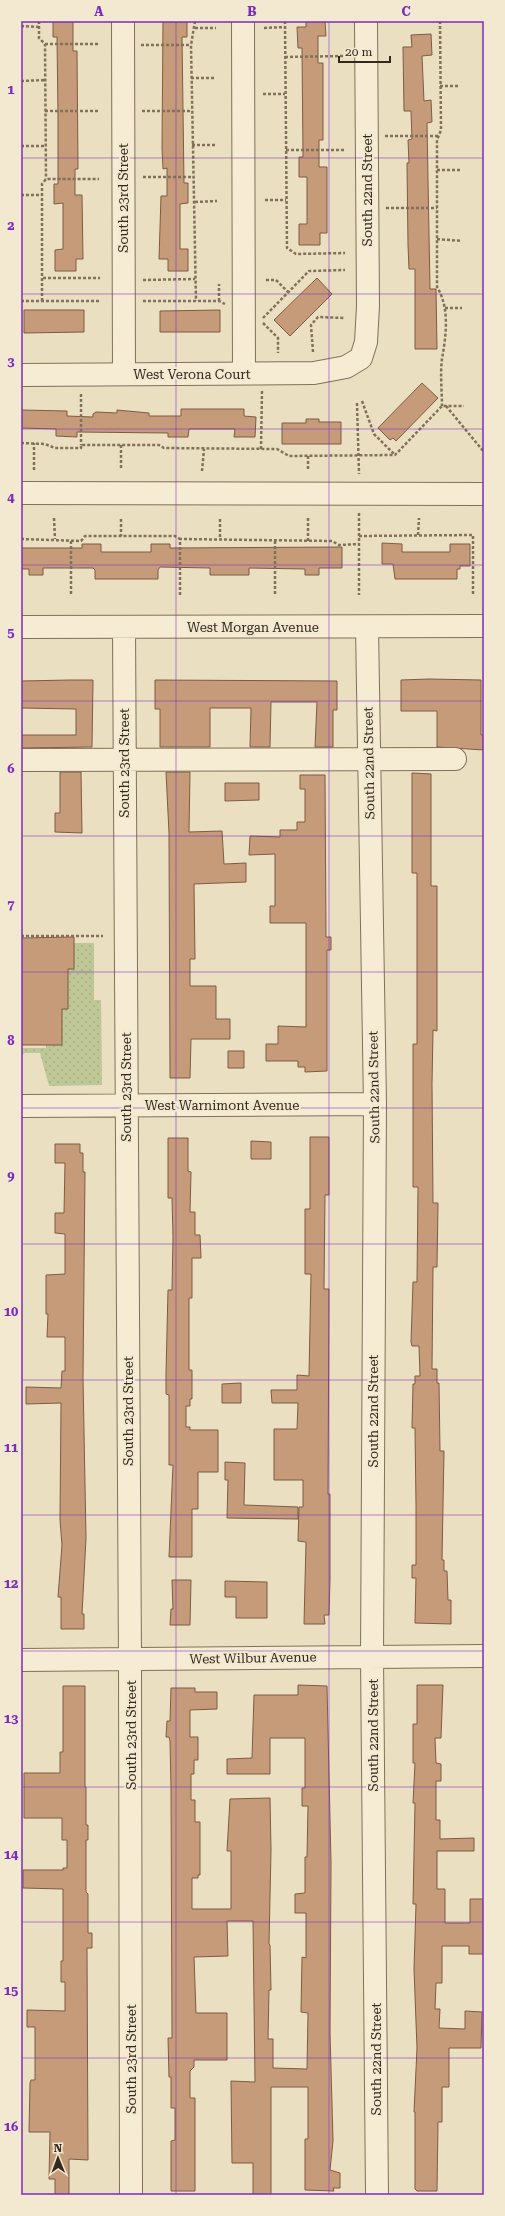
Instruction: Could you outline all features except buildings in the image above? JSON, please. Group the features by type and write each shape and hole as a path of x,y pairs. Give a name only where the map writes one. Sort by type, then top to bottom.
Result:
{"street":[{"name":"South 23rd Street","path":"123,21 124,374"},
{"path":"243,21 244,373"},
{"name":"South 22nd Street","path":"361,358 366,342 368,306 366,21"},
{"name":"West Verona Court","path":"21,375 314,373 346,367 361,358"},
{"path":"21,493 484,494"},
{"name":"West Morgan Avenue","path":"21,627 484,626"},
{"name":"South 23rd Street","path":"124,627 130,1660 131,2195"},
{"name":"South 22nd Street","path":"367,627 374,1104 372,1657 377,2195"},
{"path":"21,760 455,759"},
{"name":"West Warnimont Avenue","path":"21,1106 374,1104"},
{"name":"West Wilbur Avenue","path":"21,1660 484,1656"}],"path":[{"path":"39,21 39,38 44,44 46,146 46,179 42,184 42,301"},
{"path":"195,21 191,45 191,111 195,202 196,301"},
{"path":"285,21 287,248 296,254 345,253"},
{"path":"440,21 441,130 438,136 437,170 437,287 444,300 445,348 442,360 444,406 484,452"},
{"path":"21,26 39,27"},
{"path":"264,28 285,27"},
{"path":"195,28 216,28"},
{"path":"44,44 98,44"},
{"path":"137,45 191,45"},
{"path":"285,57 344,56"},
{"path":"191,78 216,78"},
{"path":"21,81 45,80"},
{"path":"440,86 460,86"},
{"path":"263,94 285,94"},
{"path":"45,111 99,111"},
{"path":"137,111 191,111"},
{"path":"382,136 438,136"},
{"path":"192,145 217,145"},
{"path":"21,146 46,146"},
{"path":"286,150 344,150"},
{"path":"437,170 461,170"},
{"path":"138,177 194,177"},
{"path":"46,179 99,179"},
{"path":"21,195 42,195"},
{"path":"265,200 286,200"},
{"path":"195,202 217,201"},
{"path":"382,208 437,208"},
{"path":"437,239 462,241"},
{"path":"278,353 278,338 260,320 309,271 345,270"},
{"path":"43,278 100,278"},
{"path":"138,280 195,279"},
{"path":"266,280 276,280 288,292"},
{"path":"219,284 219,301"},
{"path":"21,301 100,301"},
{"path":"146,301 219,301 226,305"},
{"path":"444,308 462,308"},
{"path":"313,352 311,325 318,318 345,318"},
{"path":"21,443 45,444 55,448 81,448 81,390"},
{"path":"262,390 262,449"},
{"path":"362,402 374,434 395,455"},
{"path":"81,445 159,445 164,448 277,449 289,456 395,455 444,406 464,406"},
{"path":"34,443 34,470"},
{"path":"121,445 121,470"},
{"path":"202,471 204,449"},
{"path":"308,456 308,469"},
{"path":"54,518 55,539"},
{"path":"308,518 308,541"},
{"path":"418,535 419,518"},
{"path":"121,519 121,536"},
{"path":"220,519 220,539"},
{"path":"359,536 473,535 473,595"},
{"path":"21,539 81,541 85,536 174,536 180,539 332,541 339,544 359,544"},
{"path":"180,539 180,595"},
{"path":"71,541 71,595"},
{"path":"275,541 275,595"},
{"path":"21,936 103,936"}],"green space":[{"path":"74,943 94,943 94,1000 101,1000 102,1085 49,1086 40,1053 25,1053 21,1055 21,1048 46,1048 46,1045 62,1045 62,1009 68,969 74,969"}]}
